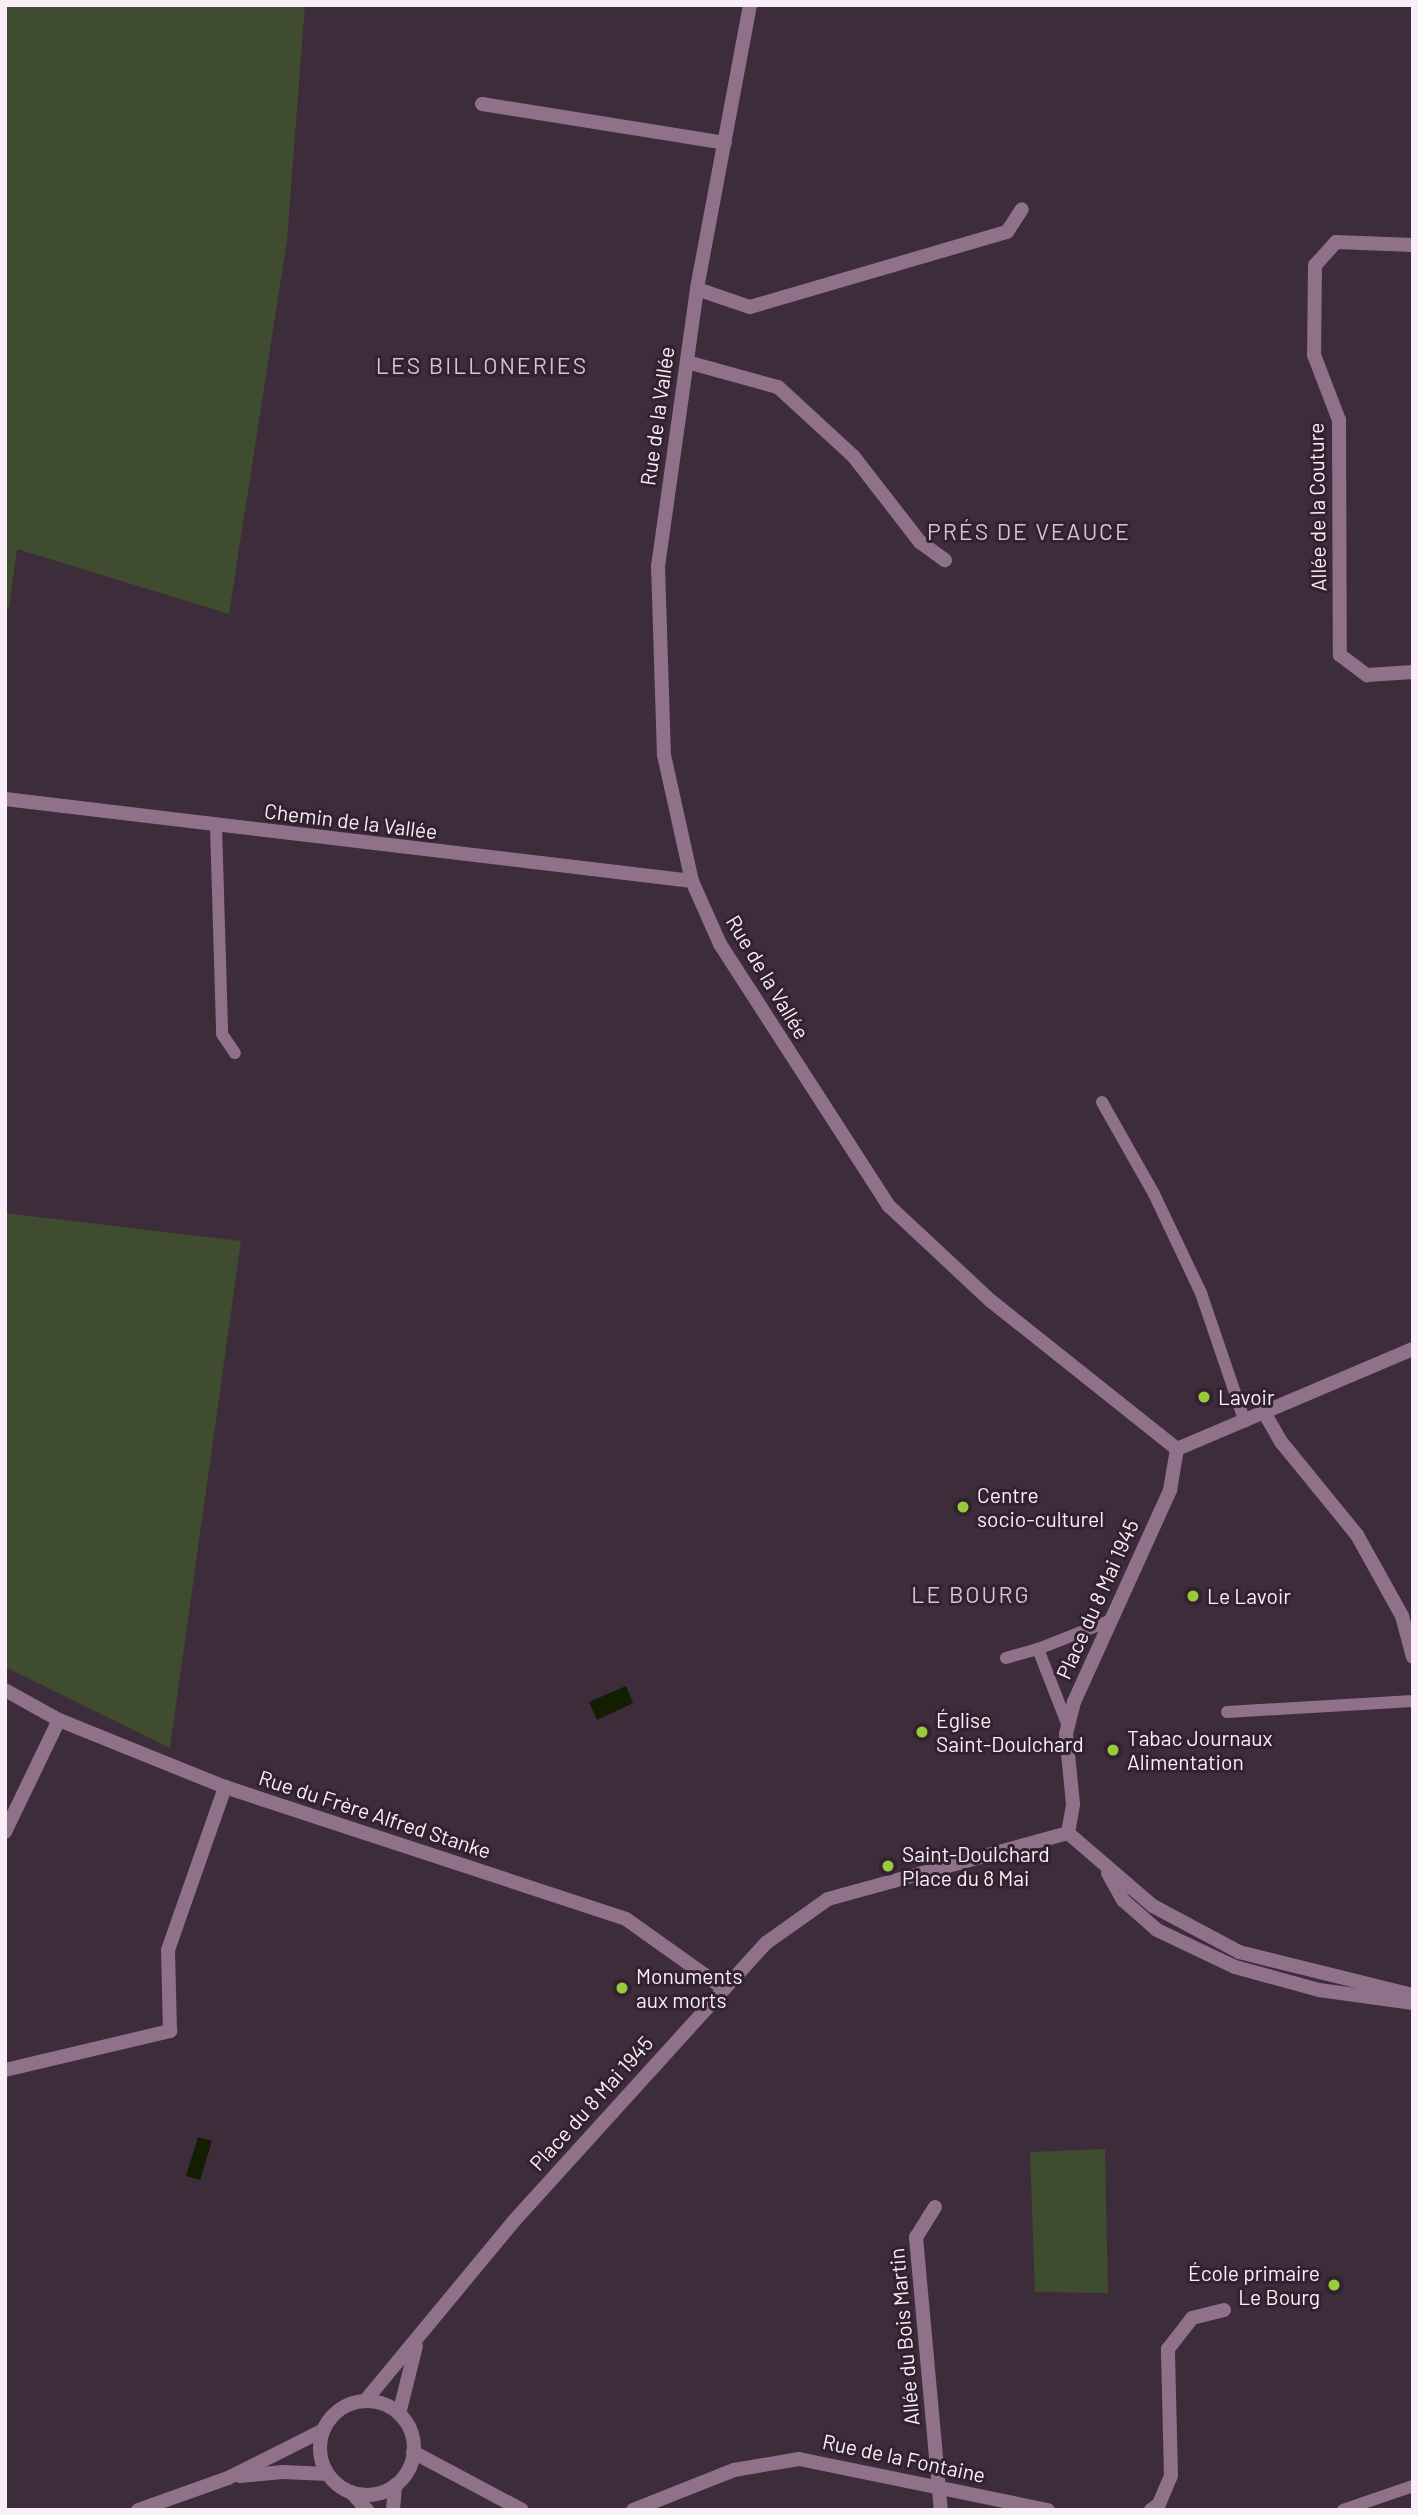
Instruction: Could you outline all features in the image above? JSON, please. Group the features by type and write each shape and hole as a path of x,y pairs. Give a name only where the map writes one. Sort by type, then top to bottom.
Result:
{"street":[{"name":"Rue de la Vallée","path":"750,5 697,289 658,566 658,655 664,755 692,881 720,944 889,1206 991,1301 1177,1449"},
{"path":"482,104 724,142"},
{"path":"697,289 750,307 1007,232 1022,209"},
{"name":"Allée de la Couture","path":"1413,245 1336,242 1315,265 1314,355 1339,420 1340,655 1367,674 1413,672"},
{"path":"687,362 778,387 855,457 920,542 945,559"},
{"name":"Chemin de la Vallée","path":"5,799 692,881"},
{"path":"1177,1449 1265,1415 1413,1349"},
{"path":"1265,1415 1282,1443 1357,1535 1402,1616 1413,1657"},
{"name":"Place du 8 Mai 1945","path":"365,2401 416,2345 513,2222 766,1943 828,1899 1069,1833 1073,1804 1066,1766 1068,1726 1109,1621 1170,1490 1177,1449"},
{"name":"Rue du Frère Alfred Stanke","path":"5,1690 59,1720 225,1787 626,1919 723,1988"},
{"path":"5,1832 59,1720"},
{"path":"5,2070 170,2031 168,1950 225,1787"},
{"path":"1069,1833 1153,1906 1239,1952 1413,1995"},
{"path":"1104,1865 1123,1899 1157,1930 1235,1968 1319,1990 1413,2003"},
{"path":"1235,1968 1239,1952"},
{"name":"Allée du Bois Martin","path":"935,2207 916,2237 941,2510"},
{"path":"1151,2510 1159,2504 1171,2476 1168,2349 1192,2318 1224,2310"},
{"name":"Place du 8 Mai 1945","path":"399,2414 416,2345"},
{"path":"138,2510 228,2478 324,2430 340,2409 365,2401 399,2414 408,2425 414,2452 404,2476 395,2485 373,2494 351,2492"},
{"path":"324,2430 321,2460 328,2474 368,2510"},
{"path":"414,2452 522,2510"},
{"name":"Rue de la Fontaine","path":"633,2510 734,2470 776,2460 819,2460 1048,2510"},
{"path":"228,2478 283,2472 328,2474"},
{"path":"393,2510 395,2485"}],"lane":[{"path":"216,826 222,1034 235,1053"},
{"path":"1102,1102 1154,1194 1201,1293 1245,1422"},
{"path":"1006,1658 1038,1649 1109,1621"},
{"path":"1038,1649 1068,1726"},
{"path":"1227,1712 1413,1701"},
{"path":"1344,2510 1413,2486"}],"shaded area":[{"path":"5,5 305,5 287,240 229,614 17,549 9,608 5,607"},
{"path":"5,1213 241,1241 170,1748 5,1667"},
{"path":"626,1686 633,1703 597,1720 589,1702"},
{"path":"198,2137 212,2141 200,2180 186,2176"},
{"path":"1105,2149 1108,2293 1035,2292 1030,2152"}],"place":[{"name":"Lavoir","path":"1204,1397"},
{"name":"Centre socio-culturel","path":"963,1507"},
{"name":"Le Lavoir","path":"1193,1596"},
{"name":"Église Saint-Doulchard","path":"922,1732"},
{"name":"Tabac Journaux Alimentation","path":"1113,1750"},
{"name":"Saint-Doulchard Place du 8 Mai","path":"888,1866"},
{"name":"Monuments aux morts","path":"622,1988"},
{"name":"École primaire Le Bourg","path":"1334,2285"}],"district":[{"name":"LES BILLONERIES","path":"482,365"},
{"name":"PRÉS DE VEAUCE","path":"1029,531"},
{"name":"LE BOURG","path":"971,1594"}]}
